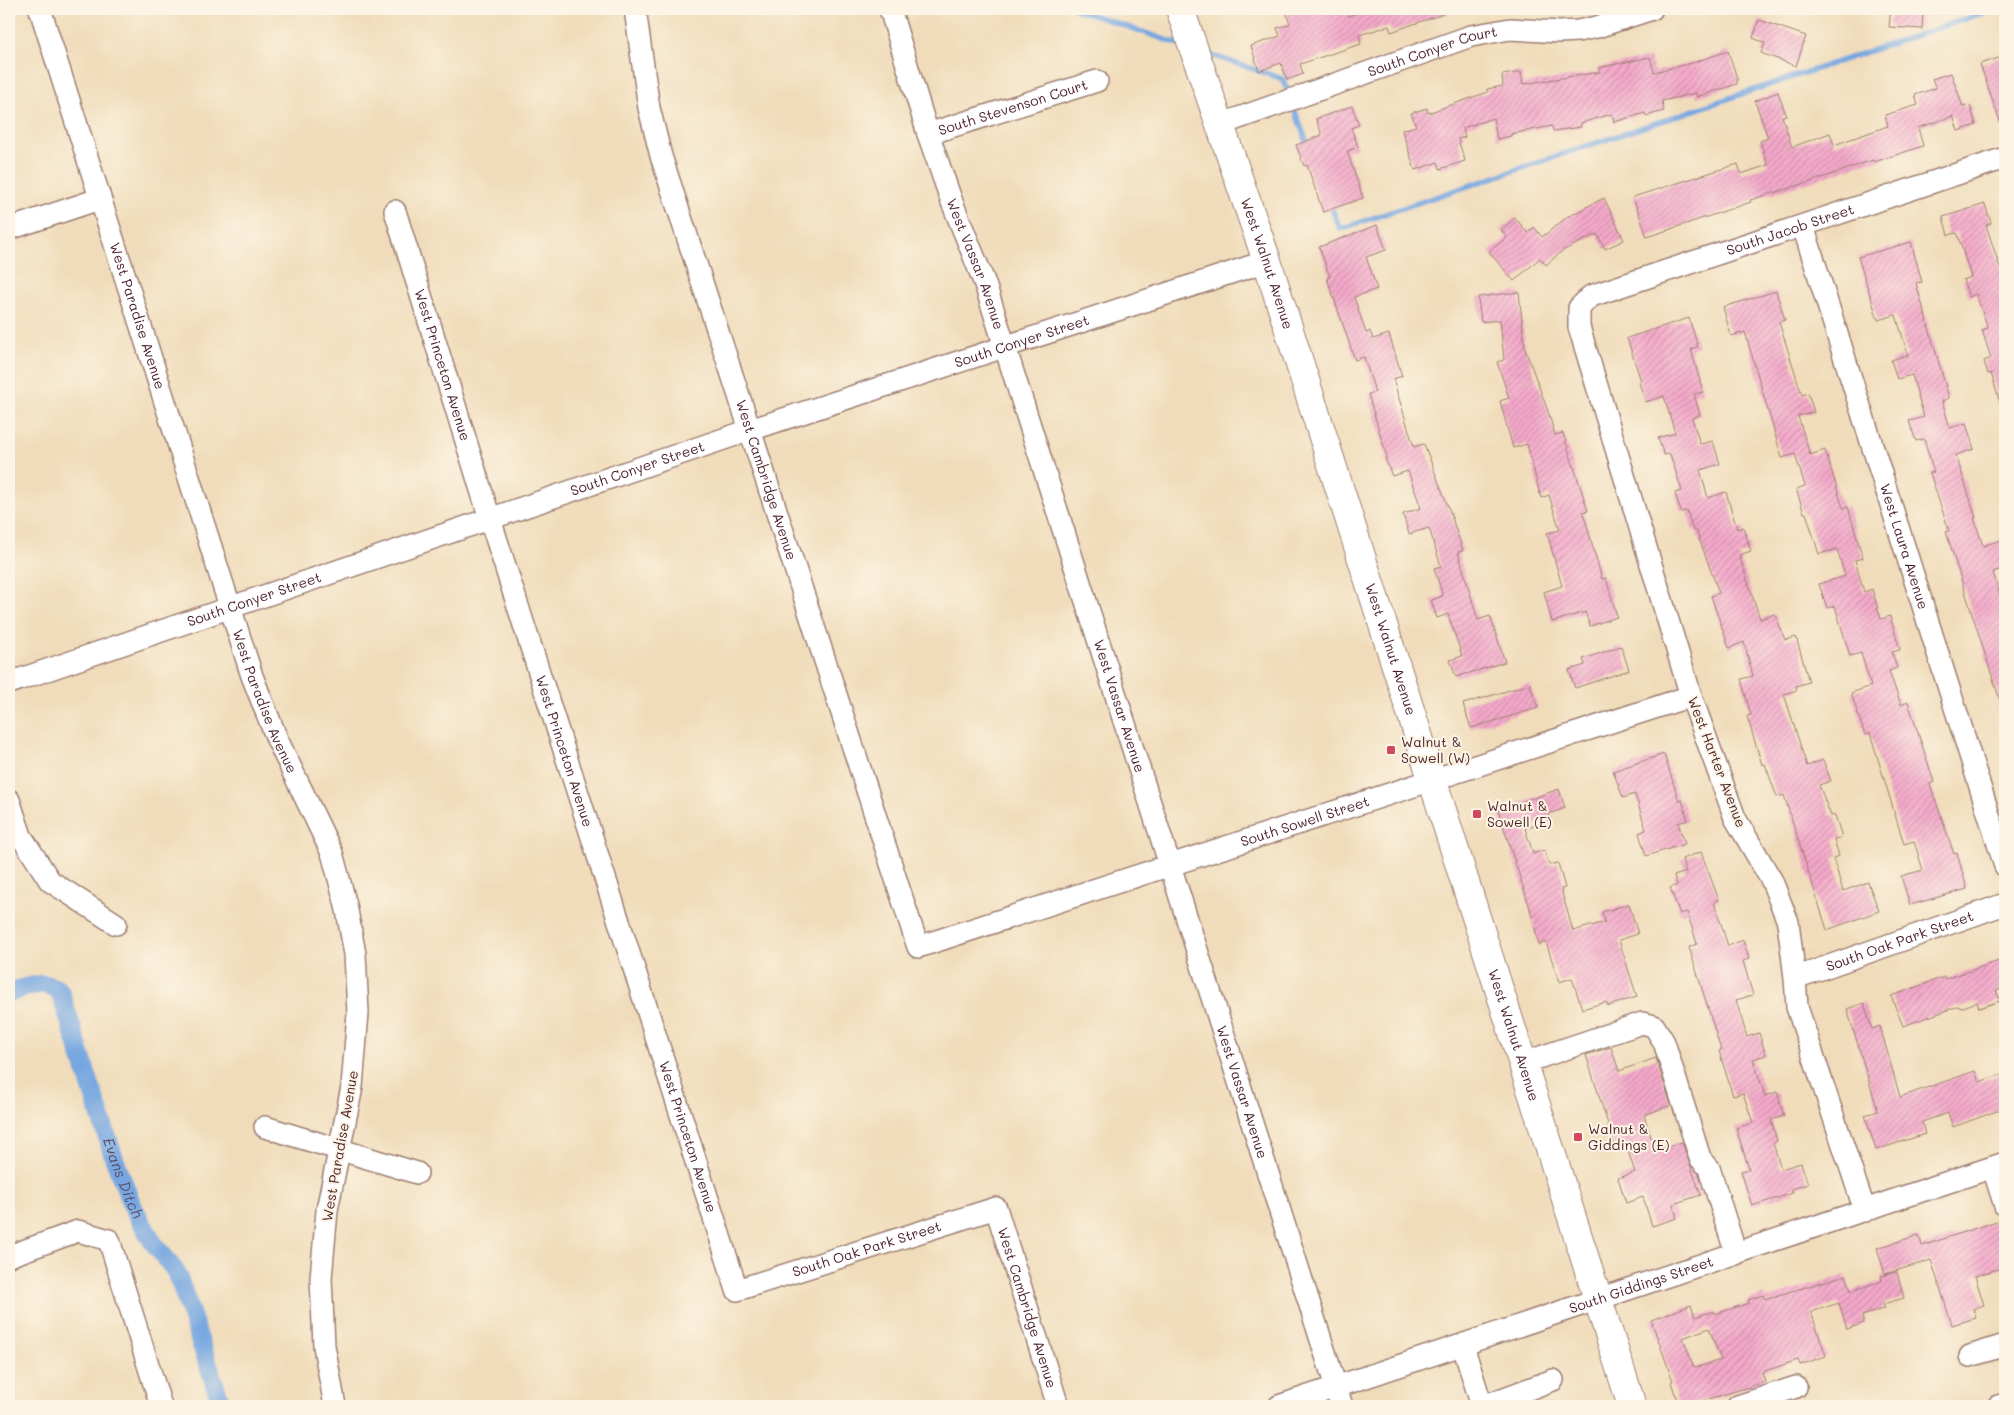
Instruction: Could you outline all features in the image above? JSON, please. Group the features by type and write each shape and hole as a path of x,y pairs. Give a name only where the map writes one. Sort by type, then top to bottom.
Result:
{"main road":[{"name":"West Walnut Avenue","path":"1180,9 1267,261 1632,1406"}],"street":[{"name":"West Paradise Avenue","path":"40,9 252,676 277,739 332,853 346,905 355,954 358,1013 352,1088 327,1210 321,1278 324,1346 335,1406"},
{"name":"West Cambridge Avenue","path":"635,9 649,108 660,156 918,948"},
{"name":"West Vassar Avenue","path":"890,9 928,134 952,202 985,284 1339,1397"},
{"name":"South Conyer Court","path":"1219,125 1471,36 1510,30 1578,31 1597,27 1652,9"},
{"name":"South Stevenson Court","path":"928,134 1097,80"},
{"name":"South Jacob Street","path":"1579,308 1590,296 2005,158"},
{"path":"9,229 100,199"},
{"name":"West Princeton Avenue","path":"394,211 490,519 737,1290"},
{"name":"West Laura Avenue","path":"1804,226 2005,866"},
{"name":"South Conyer Street","path":"9,683 750,430 1267,261"},
{"name":"West Harter Avenue","path":"1579,308 1579,327 1692,696 1735,818 1772,881 1788,922 1797,1007 1864,1211"},
{"name":"South Sowell Street","path":"918,948 1692,696"},
{"path":"9,800 21,836 50,881 116,924"},
{"name":"South Oak Park Street","path":"1795,978 2005,904"},
{"path":"1523,1063 1642,1024 1654,1026 1664,1042 1700,1158 1709,1168 1736,1254"},
{"path":"265,1127 418,1172"},
{"path":"1999,1166 2005,1206"},
{"name":"South Giddings Street","path":"1279,1406 1339,1397 1463,1346 1999,1166"},
{"name":"West Cambridge Avenue","path":"996,1208 1058,1406"},
{"name":"South Oak Park Street","path":"737,1290 996,1208"},
{"path":"9,1256 78,1231 109,1240 161,1406"},
{"path":"1970,1356 2005,1345"},
{"path":"1463,1346 1482,1406 1553,1380"},
{"path":"1738,1406 1796,1387"},
{"path":"1998,1406 2005,1404"}],"building":[{"path":"1285,9 1347,9 1348,16 1370,9 1451,9 1451,11 1391,32 1389,26 1359,35 1361,44 1300,64 1303,74 1287,80 1281,63 1259,71 1251,46 1280,36 1277,28 1290,24"},
{"path":"1891,9 1923,9 1922,29 1889,27"},
{"path":"1759,20 1806,36 1796,66 1761,53 1765,43 1753,38"},
{"path":"1728,51 1737,78 1737,84 1697,97 1696,93 1662,101 1664,111 1646,116 1645,113 1614,122 1612,114 1581,123 1581,127 1553,131 1552,126 1511,134 1511,136 1497,139 1493,118 1463,128 1465,137 1458,139 1465,161 1440,169 1438,162 1415,170 1402,130 1416,126 1411,113 1427,108 1428,113 1488,92 1487,89 1503,86 1502,75 1521,72 1523,84 1600,72 1598,68 1650,57 1654,72 1692,63"},
{"path":"2002,57 2005,68 2005,129 2003,130 1980,64"},
{"path":"1951,73 1963,107 1970,105 1976,125 1958,131 1953,116 1918,128 1923,146 1874,162 1873,160 1750,200 1751,202 1647,237 1633,197 1738,164 1741,174 1768,165 1760,141 1768,138 1755,101 1778,92 1786,115 1782,116 1792,147 1830,133 1834,145 1888,126 1885,115 1918,105 1915,95 1936,88 1932,79"},
{"path":"1352,106 1359,125 1351,128 1358,147 1347,151 1363,198 1323,212 1307,165 1304,166 1296,145 1322,135 1316,119"},
{"path":"1604,198 1624,240 1605,249 1597,234 1562,251 1546,265 1540,258 1514,281 1489,252 1507,237 1501,230 1515,218 1528,233 1534,227 1542,237 1567,217"},
{"path":"1985,204 1991,223 1986,225 2000,268 2005,266 2005,409 2002,410 1991,373 1988,374 1984,361 1991,358 1982,330 1988,328 1976,294 1969,297 1963,280 1971,277 1957,233 1948,235 1943,217"},
{"path":"1377,225 1386,250 1366,257 1377,289 1354,297 1366,333 1370,331 1373,339 1389,334 1402,376 1393,379 1414,447 1424,444 1463,551 1458,552 1478,620 1490,616 1505,662 1456,677 1450,660 1462,656 1448,614 1437,618 1431,600 1443,596 1434,568 1441,566 1429,528 1409,534 1403,514 1421,508 1408,471 1392,476 1385,458 1387,457 1368,394 1375,392 1364,357 1355,360 1327,278 1330,277 1319,247"},
{"path":"1911,242 1922,282 1916,283 1949,398 1942,401 1950,428 1966,423 1974,449 1956,455 1976,518 1974,518 1983,546 2001,540 2005,553 2005,568 1993,572 2002,603 2005,602 2005,706 2002,707 1946,532 1949,531 1930,473 1934,472 1924,439 1916,441 1909,421 1924,417 1912,375 1897,379 1891,360 1908,355 1896,315 1878,320 1858,257"},
{"path":"1776,291 1785,320 1779,322 1802,395 1808,393 1814,412 1798,416 1810,455 1825,450 1843,508 1848,507 1863,558 1855,560 1864,592 1872,589 1881,619 1890,616 1900,650 1892,652 1897,668 1889,671 1901,705 1908,702 1934,782 1930,784 1954,854 1957,853 1967,889 1910,905 1901,876 1923,870 1914,841 1904,844 1870,733 1865,735 1851,693 1871,686 1861,653 1850,656 1835,606 1827,608 1819,584 1845,576 1837,549 1819,554 1796,489 1805,486 1795,454 1782,458 1745,332 1731,336 1723,307"},
{"path":"1519,292 1525,349 1555,435 1563,433 1588,511 1583,512 1602,579 1606,578 1617,617 1590,626 1585,612 1552,622 1544,592 1562,586 1547,533 1560,530 1549,495 1541,498 1527,444 1513,448 1500,401 1509,398 1497,362 1504,360 1500,320 1481,322 1478,297"},
{"path":"1689,318 1698,347 1691,349 1703,392 1694,394 1700,415 1692,418 1700,444 1713,441 1720,464 1700,470 1708,498 1726,492 1737,529 1743,527 1751,551 1739,555 1760,619 1775,614 1785,640 1796,637 1809,682 1796,686 1797,690 1784,694 1807,766 1823,760 1831,781 1819,785 1831,816 1835,815 1842,837 1834,839 1839,856 1833,858 1843,891 1868,882 1879,911 1827,930 1784,795 1777,797 1765,764 1762,765 1747,716 1751,715 1741,679 1753,676 1744,642 1729,648 1711,596 1719,593 1696,530 1693,531 1687,511 1681,512 1675,493 1682,491 1670,454 1664,455 1658,438 1675,433 1664,396 1645,402 1639,382 1641,381 1627,338"},
{"path":"1621,646 1629,670 1575,688 1569,670 1585,665 1583,659"},
{"path":"1530,684 1538,708 1471,728 1463,704"},
{"path":"1664,754 1679,801 1682,800 1688,820 1678,823 1685,844 1646,856 1639,833 1646,830 1635,794 1623,798 1613,771"},
{"path":"1559,789 1565,808 1549,814 1551,819 1525,828 1533,854 1544,850 1549,865 1558,863 1565,888 1561,889 1573,931 1605,922 1602,912 1629,904 1638,934 1619,940 1637,997 1608,1006 1606,1002 1582,1009 1572,978 1559,982 1546,942 1539,945 1529,905 1498,810"},
{"path":"1701,852 1719,900 1714,902 1728,946 1743,940 1749,959 1743,961 1753,995 1736,1000 1747,1037 1759,1033 1766,1055 1753,1059 1765,1096 1777,1092 1784,1116 1771,1120 1777,1141 1773,1143 1781,1169 1801,1163 1808,1184 1791,1189 1793,1193 1752,1206 1741,1171 1749,1169 1736,1128 1753,1123 1743,1093 1733,1096 1719,1051 1721,1050 1689,947 1697,944 1687,912 1680,914 1670,888 1677,885 1674,876 1686,872 1682,859"},
{"path":"2005,959 2005,987 1996,990 2000,1001 1979,1008 1977,1002 1960,1008 1959,1006 1903,1026 1891,996 1944,977 1945,979"},
{"path":"1864,1003 1872,1029 1880,1026 1900,1097 1975,1071 1979,1082 2005,1073 2005,1108 1953,1127 1948,1113 1922,1122 1925,1134 1876,1150 1865,1115 1878,1111 1847,1009"},
{"path":"1611,1047 1619,1071 1656,1058 1671,1105 1644,1115 1655,1150 1682,1142 1701,1195 1673,1204 1677,1218 1652,1226 1643,1197 1626,1203 1618,1178 1635,1172 1625,1142 1615,1146 1586,1055"},
{"path":"2000,1220 2005,1236 2005,1267 1975,1276 1984,1305 1973,1309 1976,1318 1952,1325 1931,1260 1885,1274 1877,1248 1919,1235 1922,1246"},
{"path":"1897,1272 1904,1298 1883,1304 1885,1308 1862,1316 1864,1323 1847,1329 1839,1303 1811,1312 1826,1356 1800,1365 1798,1360 1762,1372 1765,1382 1686,1406 1679,1406 1671,1382 1673,1381 1651,1320 1691,1305 1695,1317 1714,1311 1715,1314 1749,1303 1748,1300 1763,1295 1765,1299 1846,1275 1851,1291 1882,1281 1881,1276","holes":["1709,1328 1721,1360 1694,1368 1683,1338"]}],"waterway":[{"path":"1075,9 1184,46"},
{"path":"1330,203 1340,229 1995,9"},
{"path":"1205,53 1283,79 1309,148"},
{"name":"Evans Ditch","path":"9,993 41,984 54,987 60,991 114,1158 132,1205 152,1241 177,1273 222,1406"}],"place":[{"name":"Walnut & Sowell (W)","path":"1391,750"},
{"name":"Walnut & Sowell (E)","path":"1477,814"},
{"name":"Walnut & Giddings (E)","path":"1578,1137"}]}
